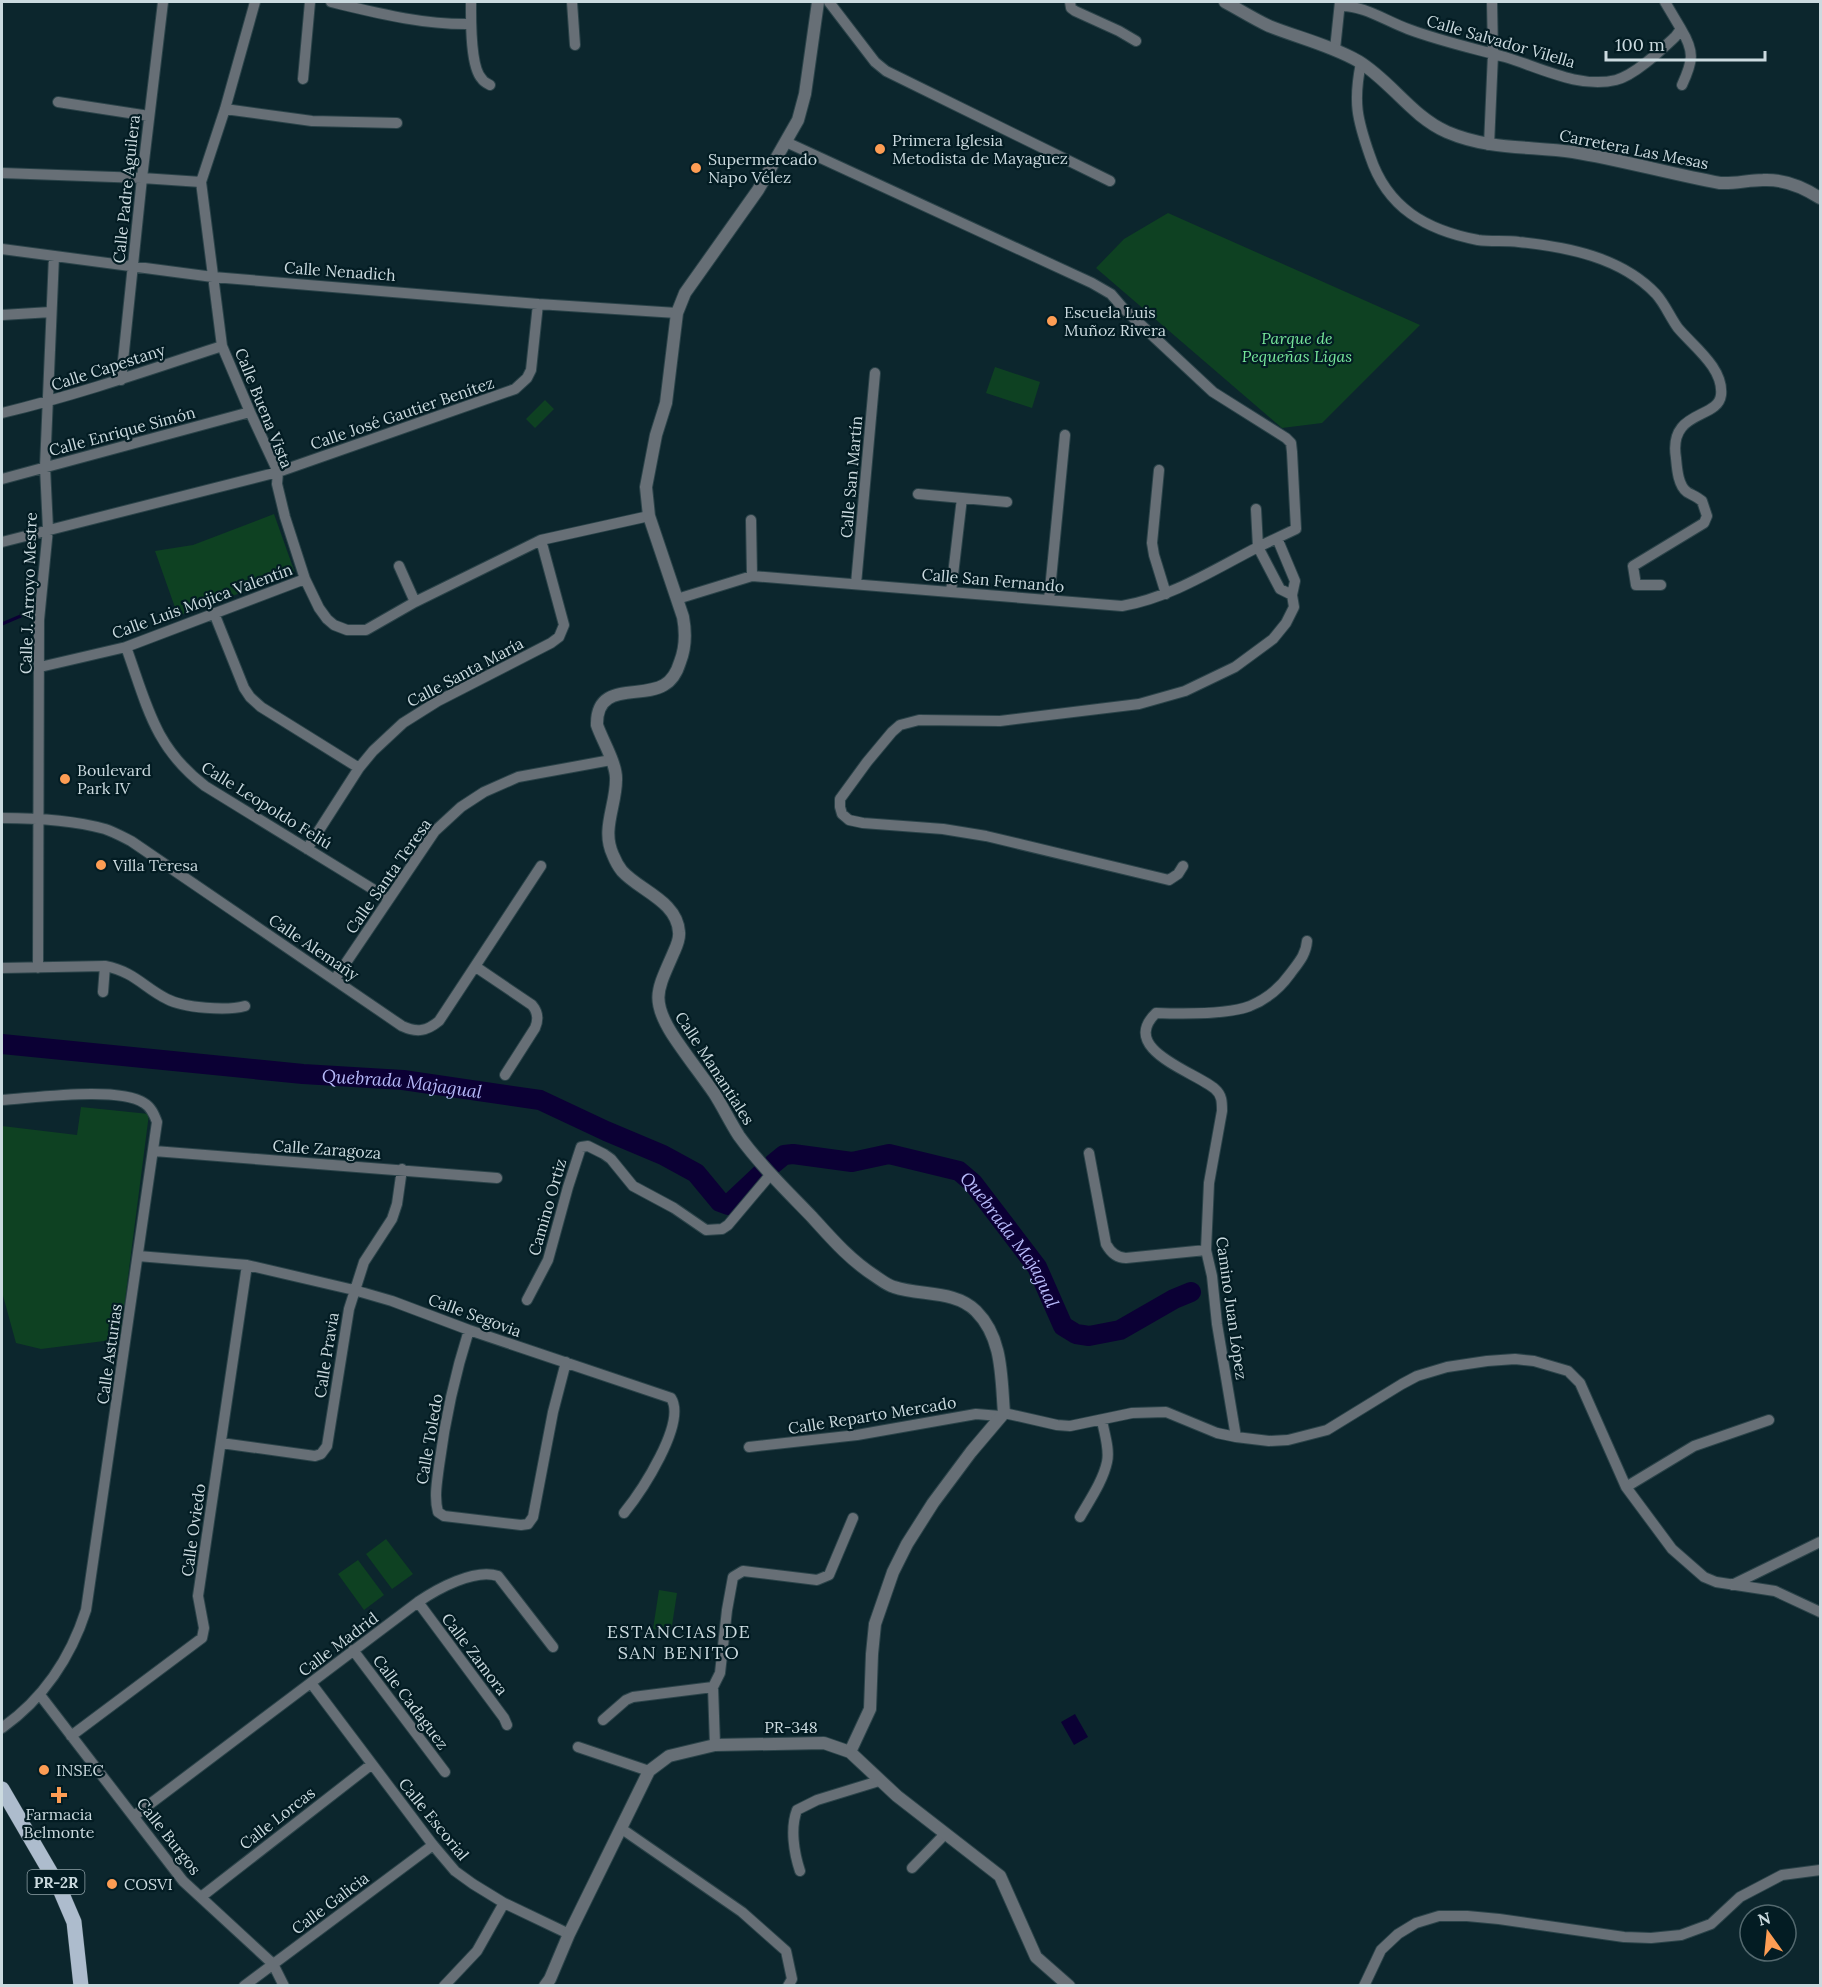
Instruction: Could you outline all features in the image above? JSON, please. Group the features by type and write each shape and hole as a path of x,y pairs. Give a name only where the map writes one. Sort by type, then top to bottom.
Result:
{"main road":[{"name":"PR-2R","path":"2,1789 59,1887 74,1922 81,1986"}],"street":[{"name":"Calle Padre Aguilera","path":"121,380 163,2"},
{"name":"Calle Buena Vista","path":"255,2 225,110 201,182 222,345 278,472 277,484 285,517 305,579 327,619 334,625 347,630 366,630 416,602 541,540 649,516"},
{"path":"303,79 310,2"},
{"path":"331,2 377,7 427,23 471,24"},
{"path":"471,2 471,24 477,70 482,79 490,85"},
{"path":"572,2 575,45"},
{"name":"Calle Manantiales","path":"818,2 802,108 798,120 758,190 685,293 677,312 666,403 656,435 646,487 649,516 686,630 685,644 675,675 663,686 615,694 607,699 598,712 597,725 616,779 607,829 608,845 622,871 662,902 678,927 678,942 658,992 658,1008 672,1034 740,1136 771,1174 846,1253 871,1274 894,1287 963,1301 975,1310 993,1333 998,1351 1002,1415"},
{"path":"830,2 875,62 886,71 1110,181"},
{"path":"1070,2 1071,8 1075,11 1136,41"},
{"name":"Carretera Las Mesas","path":"1227,2 1267,25 1335,49 1361,63 1382,79 1401,99 1447,132 1490,145 1576,153 1720,183 1735,184 1754,180 1775,180 1804,189 1821,198"},
{"path":"1490,145 1492,2"},
{"path":"1665,2 1691,46 1692,54 1688,73 1682,85"},
{"path":"1335,49 1340,4"},
{"name":"Calle Salvador Vilella","path":"1340,4 1352,6 1419,33 1572,78 1611,80 1622,78 1633,72 1675,38 1681,29"},
{"path":"1361,63 1356,99 1360,123 1373,166 1386,189 1399,205 1437,228 1478,240 1516,241 1575,250 1626,270 1657,295 1678,327 1716,373 1721,394 1719,401 1713,408 1696,415 1679,430 1674,447 1679,478 1684,491 1702,501 1707,516 1704,524 1633,566 1636,585 1661,585"},
{"path":"58,102 149,116"},
{"path":"225,110 312,121 397,123"},
{"name":"Calle San Fernando","path":"677,599 752,576 1122,606 1148,601 1166,594 1296,529 1291,443 1214,392 1123,308 1111,294 1092,283 786,142"},
{"path":"2,173 201,182"},
{"name":"Calle Nenadich","path":"2,249 213,277 677,312"},
{"name":"Calle J. Arroyo Mestre","path":"38,968 39,620 48,529 45,467 54,256"},
{"name":"Calle José Gautier Benítez","path":"2,542 278,472 515,389 527,378 531,369 538,303"},
{"path":"2,315 51,312"},
{"name":"Calle Capestany","path":"2,413 121,380 222,345"},
{"name":"Calle San Martín","path":"856,584 875,373"},
{"name":"Calle Enrique Simón","path":"2,478 250,412"},
{"path":"1049,600 1065,435"},
{"path":"1160,470 1152,543 1166,594"},
{"path":"918,494 1007,502"},
{"path":"951,592 962,498"},
{"path":"1256,509 1258,547 1280,589 1292,595"},
{"path":"752,520 752,576"},
{"path":"1183,866 1178,874 1169,880 986,836 943,829 863,823 849,820 842,814 840,799 892,732 900,725 919,720 1000,721 1139,704 1185,691 1210,681 1235,667 1273,639 1294,607 1292,595 1296,581 1277,538"},
{"name":"Calle Santa María","path":"307,849 359,768 386,738 420,711 559,637 564,625 541,540"},
{"path":"399,566 416,602"},
{"name":"Calle Luis Mojica Valentín","path":"40,667 126,647 305,579"},
{"path":"214,613 244,688 250,697 261,707 359,768"},
{"name":"Calle Leopoldo Feliú","path":"126,647 155,727 174,758 187,772 205,786 388,899"},
{"name":"Calle Santa Teresa","path":"335,979 435,831 454,813 473,798 518,777 611,760"},
{"name":"Calle Alemañy","path":"2,818 39,818 105,829 131,841 402,1026 419,1031 433,1026 439,1020 541,867"},
{"name":"Camino Juan López","path":"1236,1437 1217,1324 1212,1276 1206,1250 1209,1183 1222,1102 1216,1090 1162,1059 1151,1047 1146,1032 1148,1024 1156,1013 1181,1014 1238,1009 1250,1006 1273,993 1302,958 1307,941"},
{"path":"103,992 105,966"},
{"path":"2,968 105,966 132,975 166,999 180,1004 236,1008 245,1006"},
{"path":"476,967 532,1005 537,1014 536,1028 505,1075"},
{"name":"Calle Asturias","path":"2,1100 120,1095 142,1101 150,1107 157,1122 86,1610 81,1628 69,1651 40,1695 2,1728"},
{"name":"Camino Ortiz","path":"527,1300 548,1260 581,1147 588,1146 604,1154 611,1159 633,1186 674,1208 706,1230 728,1225 771,1174"},
{"name":"Calle Zaragoza","path":"154,1151 497,1178"},
{"path":"1089,1153 1106,1244 1115,1255 1126,1258 1206,1250"},
{"name":"Calle Pravia","path":"221,1443 315,1456 321,1454 327,1446 354,1290 364,1262 392,1219 397,1204 402,1169"},
{"name":"Calle Segovia","path":"138,1256 247,1265 354,1290 392,1301 469,1330 671,1398 675,1403 676,1415 657,1462 637,1497 624,1513"},
{"name":"Calle Oviedo","path":"71,1736 202,1638 204,1628 198,1596 247,1265"},
{"name":"Calle Toledo","path":"469,1330 460,1358 442,1440 435,1494 438,1512 444,1516 521,1526 528,1524 533,1517 553,1412 566,1362"},
{"name":"Calle Reparto Mercado","path":"749,1447 857,1435 976,1414 1002,1415 1070,1426 1132,1413 1166,1412 1236,1437 1269,1441 1288,1440 1327,1430 1402,1384 1433,1370 1487,1361 1515,1359 1534,1361 1568,1371 1580,1383 1626,1486 1672,1549 1704,1576 1716,1582 1775,1591 1821,1612"},
{"path":"850,1752 870,1709 875,1624 892,1572 933,1503 1002,1415"},
{"path":"1080,1517 1107,1463 1108,1454 1102,1420"},
{"path":"1626,1486 1694,1446 1769,1420"},
{"path":"715,1745 713,1687 720,1673 726,1610 733,1577 743,1571 824,1579 829,1575 853,1518"},
{"path":"1732,1585 1821,1542"},
{"name":"Calle Madrid","path":"134,1816 418,1602 452,1584 479,1574 498,1575 553,1647"},
{"name":"Calle Zamora","path":"418,1602 507,1725"},
{"name":"Calle Cadaguez","path":"353,1650 445,1772"},
{"name":"Calle Escorial","path":"311,1683 455,1871 504,1903 569,1934"},
{"path":"603,1720 626,1700 633,1697 713,1687"},
{"name":"Calle Burgos","path":"40,1695 183,1881 273,1964 284,1986"},
{"name":"PR-348","path":"649,1771 669,1756 715,1745 824,1743 850,1752 879,1781 1000,1876 1036,1957 1069,1986"},
{"path":"545,1986 649,1771 578,1747"},
{"name":"Calle Lorcas","path":"201,1897 372,1764"},
{"path":"800,1871 794,1838 797,1810 817,1800 879,1781"},
{"path":"622,1829 742,1912 786,1951 792,1979 788,1986"},
{"path":"912,1868 945,1834"},
{"name":"Calle Galicia","path":"244,1986 433,1845"},
{"path":"1364,1986 1381,1950 1398,1934 1416,1923 1439,1916 1499,1919 1624,1937 1651,1938 1681,1935 1711,1924 1740,1897 1782,1875 1821,1870"},
{"path":"444,1986 477,1951 504,1903"}],"green space":[{"name":"Parque de Pequeñas Ligas","path":"1168,213 1420,325 1322,423 1282,428 1096,268 1124,239"},
{"path":"995,367 1040,382 1032,408 986,393"},
{"path":"545,400 554,409 535,428 526,419"},
{"path":"274,514 295,573 178,616 155,551 193,545"},
{"path":"81,1107 149,1114 120,1339 41,1349 16,1343 2,1292 2,1126 77,1135"},
{"path":"386,1539 413,1574 392,1589 366,1554"},
{"path":"358,1560 384,1595 364,1610 338,1574"},
{"path":"659,1590 677,1593 671,1632 653,1629"}],"shaded area":[{"path":"1075,1714 1088,1737 1074,1745 1061,1722"}],"waterway":[{"path":"2,624 30,612"},
{"name":"Quebrada Majagual","path":"2,1044 303,1074 403,1080 540,1100 663,1155 696,1173 720,1202 728,1205 762,1173"},
{"name":"Quebrada Majagual","path":"773,1164 784,1155 793,1154 852,1162 889,1154 959,1171 973,1183 1037,1267 1063,1326 1076,1334 1089,1336 1120,1330 1174,1299 1191,1292"}],"place":[{"name":"Primera Iglesia Metodista de Mayaguez","path":"880,149"},
{"name":"Supermercado Napo Vélez","path":"696,168"},
{"name":"Escuela Luis Muñoz Rivera","path":"1052,321"},
{"name":"Boulevard Park IV","path":"65,779"},
{"name":"Villa Teresa","path":"101,865"},
{"name":"INSEC","path":"44,1770"},
{"name":"Farmacia Belmonte","path":"59,1795"},
{"name":"COSVI","path":"112,1884"}],"district":[{"name":"ESTANCIAS DE SAN BENITO","path":"679,1641"}]}
